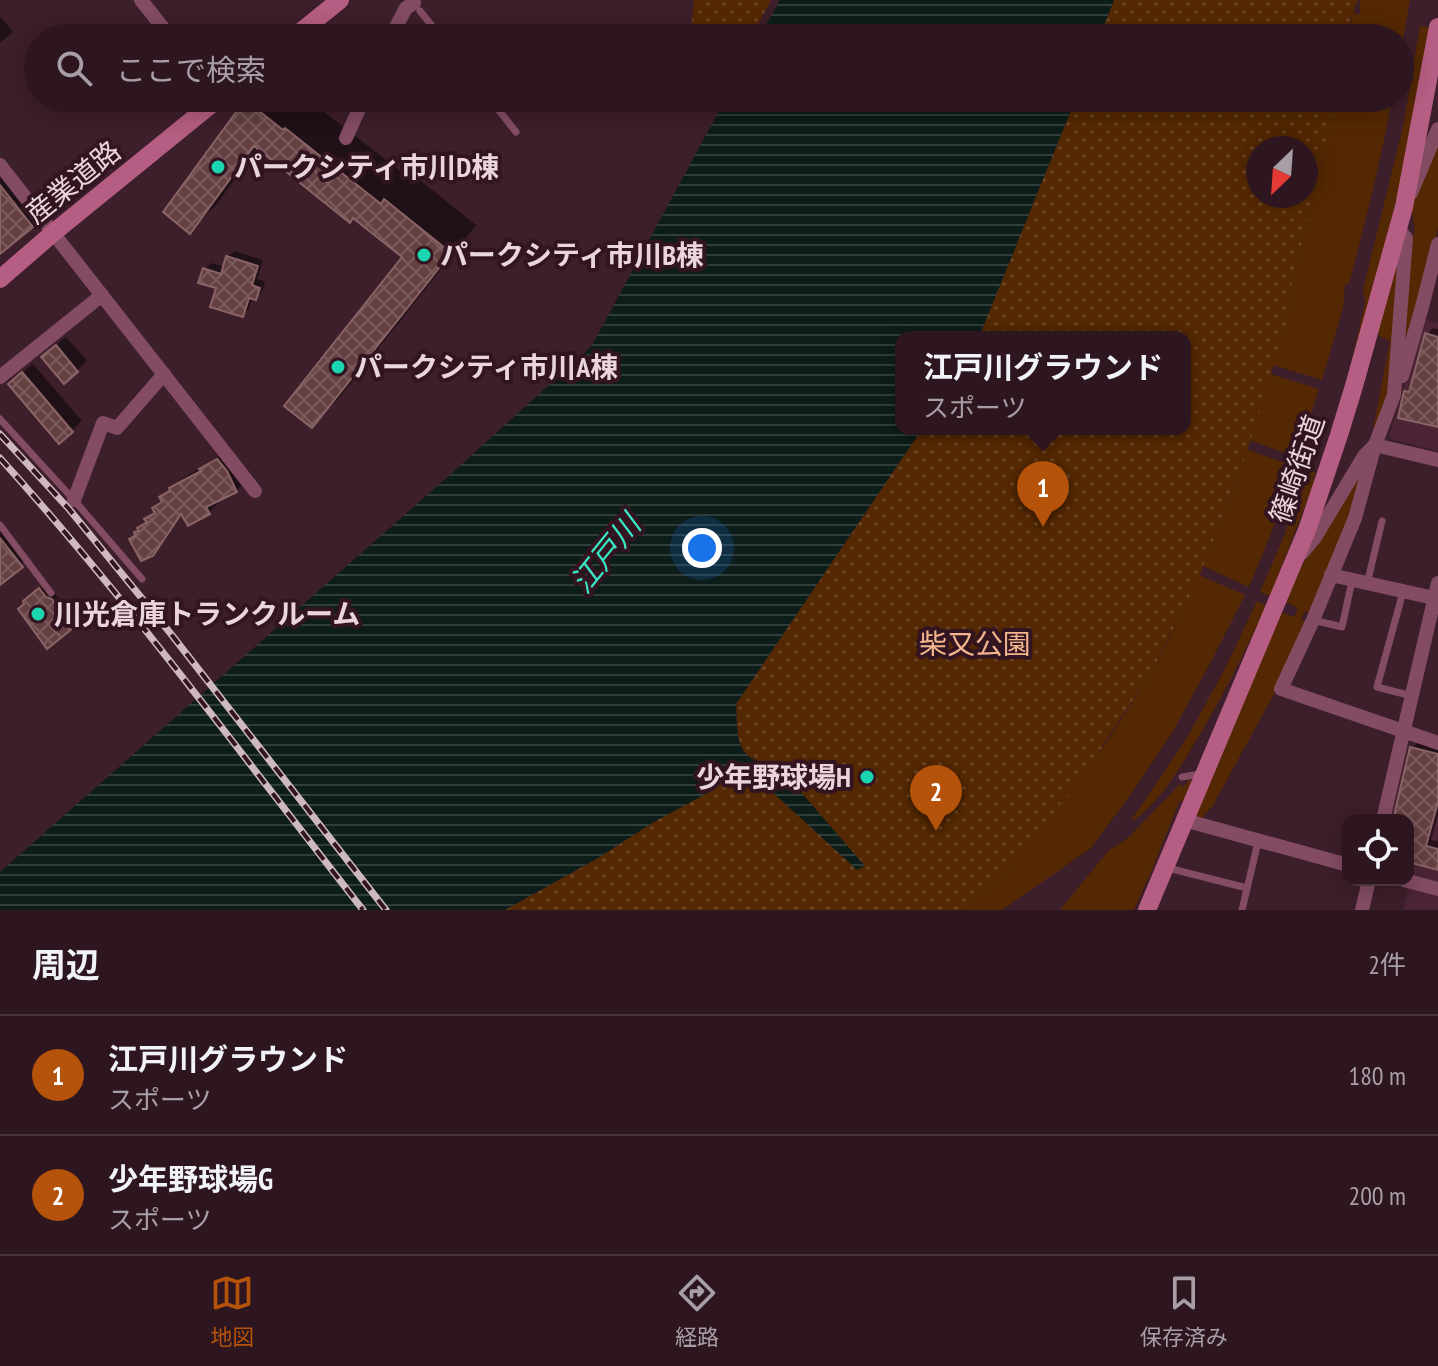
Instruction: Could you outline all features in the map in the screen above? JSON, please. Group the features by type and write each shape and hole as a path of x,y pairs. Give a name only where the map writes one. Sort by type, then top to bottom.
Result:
{"main road":[{"path":"310,24 340,0"},
{"name":"篠崎街道","path":"1147,910 1307,530 1354,386 1399,230 1438,27"},
{"name":"産業道路","path":"0,279 202,112"}],"street":[{"path":"141,0 160,24"},
{"path":"397,24 406,8 415,5"},
{"path":"346,138 358,112"},
{"path":"1404,207 1438,129"},
{"path":"0,165 255,491"},
{"path":"1394,395 1406,238 1399,230"},
{"path":"1438,244 1402,375 1375,445 1355,518 1281,689 1438,743"},
{"path":"0,377 102,295"},
{"path":"74,500 103,423 117,428 164,374"},
{"path":"1291,567 1316,536 1367,451 1375,445"},
{"path":"1375,445 1438,460"},
{"path":"1331,575 1436,599"},
{"path":"1384,814 1438,583"},
{"path":"1184,820 1342,863"},
{"path":"1414,883 1438,889"},
{"path":"1362,910 1368,886"}],"lane":[{"path":"415,5 431,24"},
{"path":"500,112 516,132"},
{"path":"0,419 142,579"},
{"path":"1313,620 1342,627 1382,521"},
{"path":"0,525 51,593"},
{"path":"1403,592 1377,687 1412,696"},
{"path":"1182,777 1203,774"},
{"path":"1242,910 1258,842"},
{"path":"1165,867 1247,888"}],"shaded area":[{"path":"1425,320 1438,323 1438,451 1391,439 1390,434"},
{"path":"1409,747 1438,754 1438,910 1403,910 1409,886 1414,886 1414,814 1392,814"}],"green space":[{"path":"694,0 771,0 758,24 691,24"},
{"path":"1114,0 1358,0 1349,24 1105,24"},
{"path":"1360,0 1410,0 1406,24 1350,24 1354,8 1356,15 1360,14"},
{"path":"1420,26 1431,28 1401,182 1350,369 1365,302 1363,290 1406,112 1414,112 1414,62"},
{"name":"柴又公園","path":"1070,112 1332,112 1318,178 1318,136 1246,136 1246,208 1310,208 1293,276 1287,321 1249,445 1200,575 1150,674 1080,780 1008,869 965,910 505,910 716,786 728,765 735,762 743,765 864,866 799,790 773,764 751,758 738,736 736,704 918,435 1191,435 1191,331 981,331"},
{"path":"1332,112 1389,112 1367,215 1349,284 1345,284 1343,308 1322,380 1273,365 1287,321 1293,276 1310,208 1318,208 1318,178"},
{"path":"1438,138 1438,228 1400,370 1408,253 1415,230 1411,207"},
{"path":"1400,249 1389,398 1372,435 1390,341 1379,336 1378,332"},
{"path":"1270,374 1319,389 1297,457 1249,440"},
{"path":"1246,449 1294,466 1249,587 1203,566"},
{"path":"1365,460 1359,490 1311,613 1305,611 1301,620 1307,622 1273,696 1212,807 1199,820 1195,814 1279,611 1294,617 1298,608 1284,601 1293,580"},
{"path":"1307,468 1316,472 1315,480 1270,596 1260,592 1284,536"},
{"path":"1199,575 1245,595 1172,733 1131,794 1091,848 1002,910 965,910 1008,869 1109,739 1150,674"},
{"path":"1257,601 1265,608 1206,725 1168,786 1130,822 1185,741 1225,669"},
{"path":"1190,779 1192,782 1185,800 1179,802 1134,910 1060,910 1109,850 1128,838 1180,784 1183,787"}],"water":[{"path":"780,0 1114,0 1105,24 767,24"},
{"name":"江戸川","path":"718,112 1070,112 981,331 895,331 895,435 918,435 736,704 738,736 744,752 760,762 773,764 865,866 857,870 743,765 735,762 728,765 716,786 706,794 505,910 0,910 0,872 591,347"}],"building":[{"path":"236,112 260,112 381,204 384,199 451,253 312,428 284,406 402,257 353,218 350,223 254,146 190,234 163,212"},
{"path":"0,185 33,227 0,254"},
{"path":"226,256 258,266 252,285 260,288 256,300 249,298 243,317 210,307 216,288 198,283 203,268 221,274"},
{"path":"1425,333 1438,337 1438,427 1398,418 1404,391 1409,392"},
{"path":"56,345 78,372 64,384 41,357"},
{"path":"22,372 73,432 59,444 8,384"},
{"path":"217,459 237,492 206,507 210,514 188,526 181,514 153,556 141,561 129,539 139,531 137,528 147,522 144,519 155,513 152,508 162,502 159,497"},
{"path":"0,538 23,567 0,585"},
{"name":"川光倉庫トランクルーム","path":"39,588 52,599 73,628 47,649 18,609"},
{"path":"1410,747 1438,754 1438,802 1426,846 1438,849 1438,870 1414,864 1414,814 1394,814"}],"railway":[{"path":"0,434 69,509 171,634 386,910"},
{"path":"0,458 140,624 363,910"}],"place":[{"name":"パークシティ市川D棟","path":"218,167"},
{"name":"パークシティ市川B棟","path":"424,255"},
{"name":"パークシティ市川A棟","path":"338,367"},
{"name":"江戸川グラウンド","path":"1043,527"},
{"name":"川光倉庫トランクルーム","path":"38,614"},
{"name":"少年野球場H","path":"867,777"},
{"name":"少年野球場G","path":"936,831"}]}
